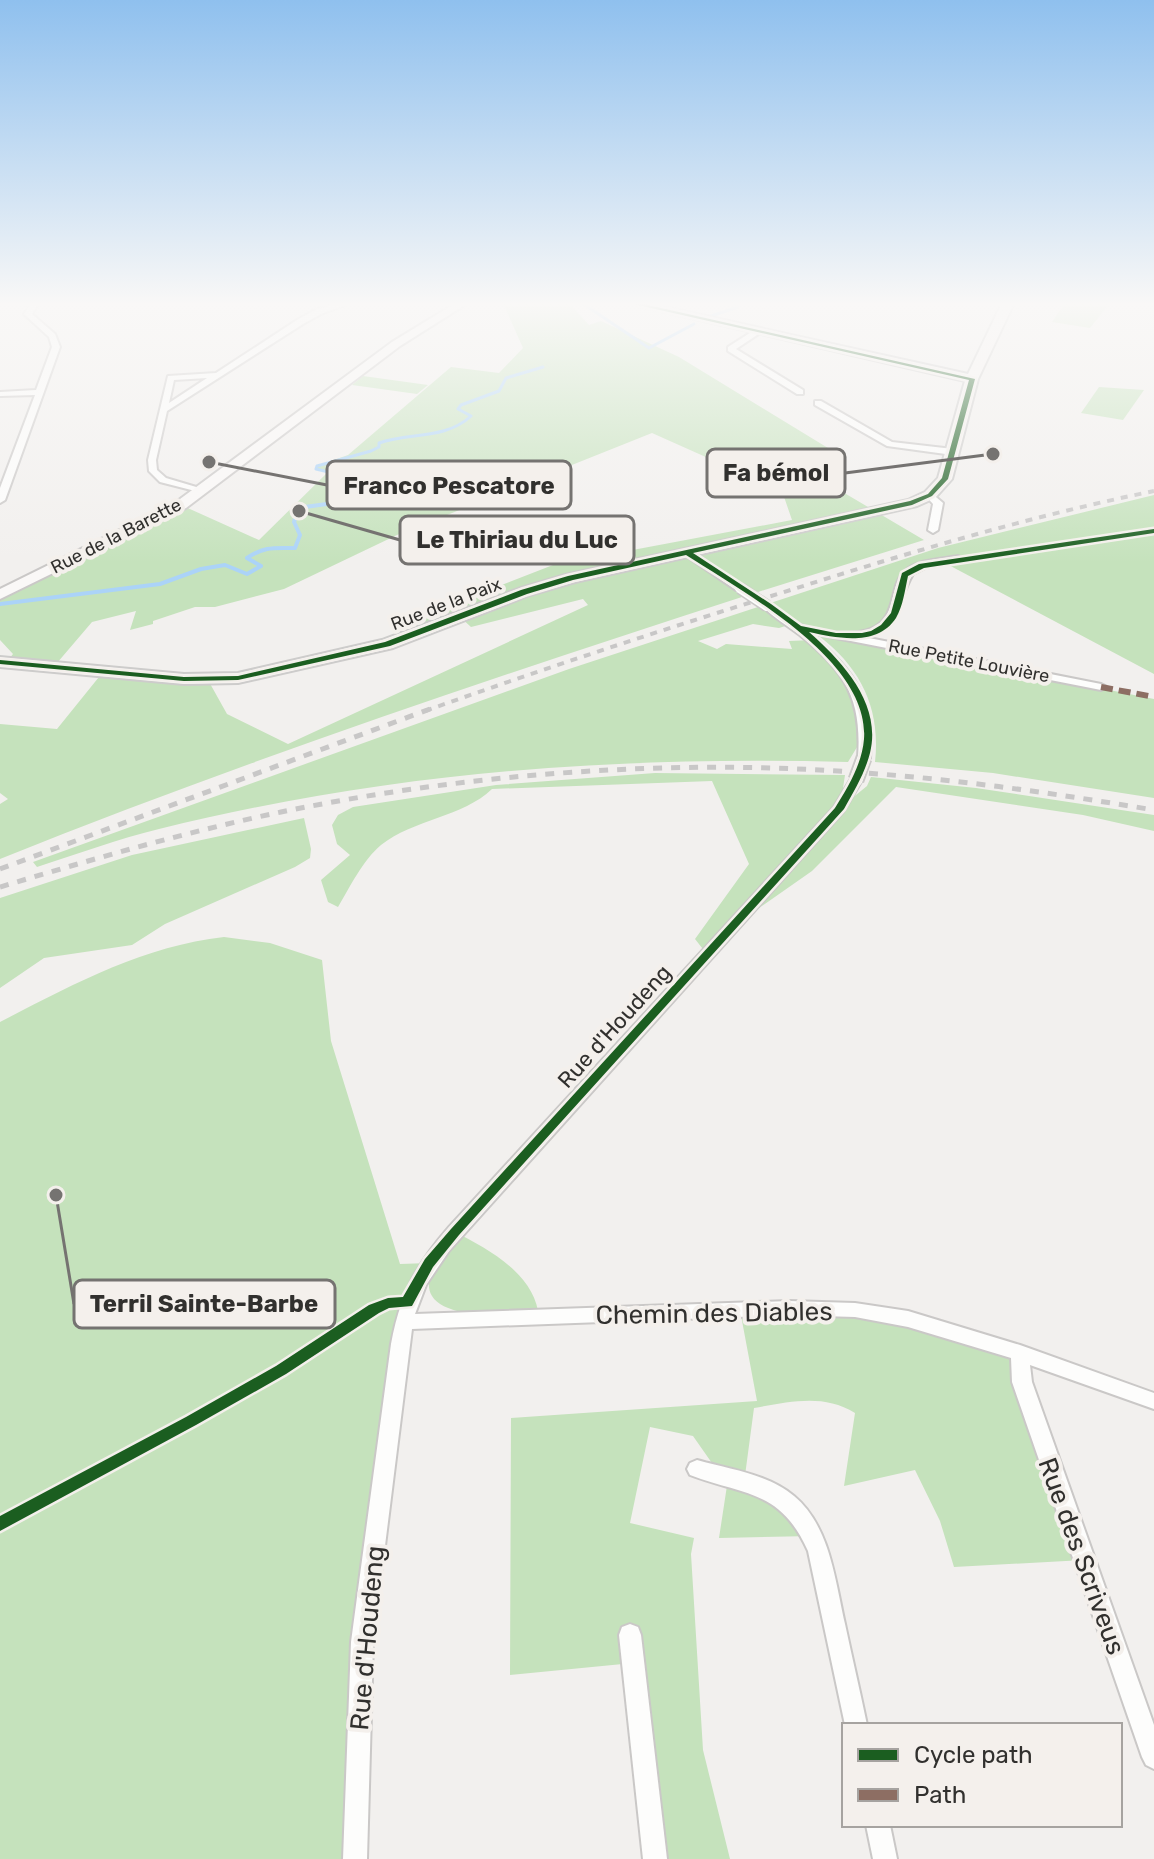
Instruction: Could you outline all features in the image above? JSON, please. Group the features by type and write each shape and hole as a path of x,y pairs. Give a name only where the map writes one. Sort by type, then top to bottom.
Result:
{"main road":[{"path":"936,490 953,452 969,390"},
{"name":"Rue de la Paix","path":"0,662 184,679 238,678 387,644 524,592 886,510 936,490"}],"street":[{"path":"168,390 152,460 153,471 163,480 200,491"},
{"path":"163,410 197,390"},
{"name":"Rue de la Barette","path":"0,595 168,512 335,390"},
{"path":"796,390 800,392"},
{"path":"0,394 41,392 0,500"},
{"path":"818,403 890,444 953,452"},
{"path":"933,530 938,503 936,490"},
{"name":"Rue d'Houdeng","path":"355,1859 362,1642 405,1312 429,1263 839,809 856,780 864,758 868,729 859,696 836,661 797,627 688,553"},
{"name":"Rue Petite Louvière","path":"837,636 866,634 889,623 909,572 922,566 958,559"},
{"name":"Rue Petite Louvière","path":"797,627 1101,687"},
{"name":"Chemin des Diables","path":"405,1312 855,1310 908,1319 1020,1353 1154,1401"},
{"name":"Rue des Scriveus","path":"1020,1353 1022,1382 1154,1757"},
{"path":"697,1469 776,1494 795,1506 810,1526 856,1723"},
{"path":"630,1635 655,1859"},
{"path":"878,1827 885,1859"}],"green space":[{"path":"386,390 422,390 417,394"},
{"path":"424,390 733,390 828,448 785,458 924,540 758,592 705,564 742,597 369,722 184,788 0,859 0,804 8,799 0,793 0,724 57,729 103,672 208,680 227,714 288,744 588,605 583,599 471,627 459,616 412,634 404,623 553,565 792,520 782,491 652,433 397,535 284,589 215,607 195,607 130,630 136,611 92,622 57,663 9,659 13,654 0,640 0,595 181,505 259,540 328,472 316,469 317,466 348,455"},
{"path":"1097,390 1144,390 1123,420 1081,413"},
{"path":"1154,495 1154,674 943,562 909,572 894,616 880,629 837,636 792,624 779,628 753,624 698,641 717,649 726,644 792,649 789,641 813,640 836,661 868,729 848,762 673,762 501,772 416,781 245,810 144,833 37,867 33,862 569,669 938,548"},
{"path":"819,636 870,642 1154,699 1154,798 993,773 875,762 875,724 865,691 846,662"},
{"path":"655,773 845,775 840,808 867,786 871,777 976,788 1154,815 1154,831 1083,815 896,787 812,871 732,927 706,953 695,939 749,864 712,781 492,789 467,806 394,836 374,851 338,907 328,902 321,880 350,855 337,844 332,825 338,815 353,807 496,785"},
{"path":"304,818 310,858 295,867 165,924 132,945 44,958 0,988 0,898 132,855"},
{"path":"224,937 270,943 322,960 331,1041 400,1264 429,1263 455,1232 496,1256 520,1277 530,1289 539,1318 465,1313 439,1304 429,1288 432,1265 414,1287 362,1642 355,1859 0,1859 0,1022 81,981 137,958"},
{"path":"740,1310 855,1310 1020,1353 1084,1560 954,1567 940,1521 915,1470 844,1486 855,1413 818,1401 754,1408 744,1483 776,1494 813,1536 719,1538 728,1479 714,1466 693,1436 650,1427 630,1523 694,1538 691,1554 703,1750 730,1859 655,1859 633,1663 510,1675 511,1418 757,1401"}],"waterway":[{"path":"349,482 337,474 316,469 317,466 371,451 379,447 379,443 450,429 471,416 458,409 461,405 500,390"},
{"path":"0,604 160,584 201,569 225,565 247,574 261,566 247,558 253,554 270,548 295,548 300,535 294,522 297,513 305,507 370,498 372,493 344,480"}],"railway":[{"path":"425,711 873,564 1013,524 1154,491"},
{"path":"0,869 430,709"},
{"path":"0,887 140,846 281,812 425,787 572,772 720,767 866,773 1010,788 1154,810"}],"marked path":[{"path":"1101,687 1154,697"}],"cycle path":[{"path":"0,662 184,679 238,678 387,644 524,592 571,578 912,503 930,495 945,479 969,390"},
{"path":"801,628 850,636 874,633 892,618 905,575 922,566 1154,531"},
{"path":"0,1524 281,1370 374,1309 388,1303 407,1302 429,1263 455,1232 839,809 860,771 868,740 861,700 846,674 798,626 688,553"}],"place":[{"name":"Fa bémol","path":"993,454"},
{"name":"Franco Pescatore","path":"209,462"},
{"name":"Le Thiriau du Luc","path":"299,511"},
{"name":"Terril Sainte-Barbe","path":"56,1195"}]}
